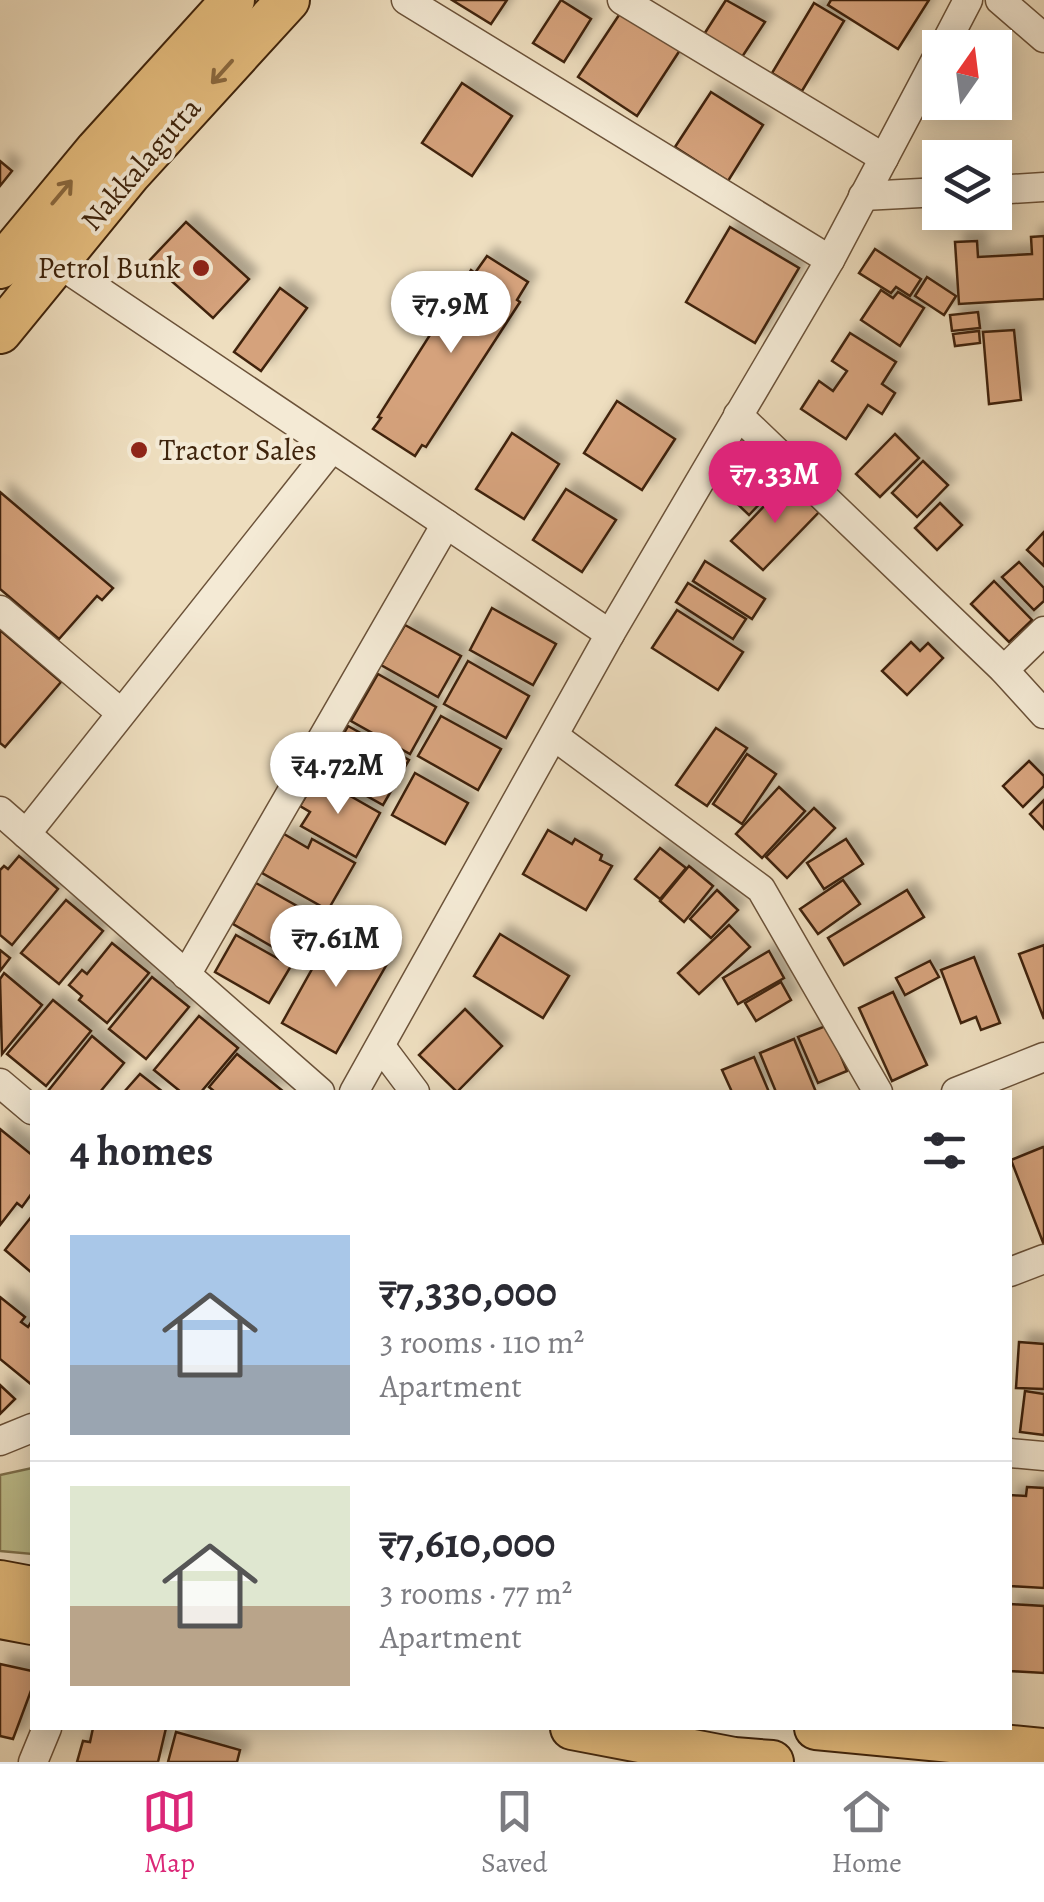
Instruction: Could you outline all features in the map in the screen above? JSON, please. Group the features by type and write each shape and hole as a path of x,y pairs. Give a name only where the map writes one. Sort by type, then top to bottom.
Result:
{"main road":[{"path":"26,256 232,0"},
{"name":"Nakkalagutta","path":"0,332 26,256 130,173 288,0"},
{"path":"0,1582 30,1588"},
{"path":"0,1617 30,1623"},
{"path":"582,1730 734,1759 772,1762"},
{"path":"837,1730 1044,1750"}],"street":[{"path":"406,0 830,260"},
{"path":"622,0 884,158"},
{"path":"952,30 968,0"},
{"path":"1000,0 1044,38"},
{"path":"355,1090 610,634 830,260 922,86"},
{"path":"1012,189 1044,188"},
{"path":"862,196 922,193"},
{"path":"26,256 332,448 610,634"},
{"path":"738,416 1004,670 1044,714"},
{"path":"26,834 332,448"},
{"path":"186,975 446,524"},
{"path":"0,610 122,713"},
{"path":"1004,670 1044,631"},
{"path":"554,736 761,889 877,1090"},
{"path":"0,811 318,1090"},
{"path":"382,1048 414,1090"},
{"path":"961,1090 1044,1057"},
{"path":"0,1083 30,1108"},
{"path":"1012,1271 1044,1259"},
{"path":"0,1441 30,1429"},
{"path":"1012,1453 1044,1456"},
{"path":"32,1762 45,1730"}],"green space":[{"path":"30,1468 30,1554 0,1551 0,1475"}],"building":[{"path":"452,0 507,0 491,24"},
{"path":"561,0 591,19 564,62 533,43"},
{"path":"726,0 765,22 738,63 701,39"},
{"path":"831,0 929,0 898,49 828,5"},
{"path":"814,3 844,21 802,91 772,73"},
{"path":"623,9 682,47 637,116 578,77"},
{"path":"462,83 512,116 472,176 422,143"},
{"path":"711,92 763,125 728,181 675,147"},
{"path":"0,161 12,171 0,186"},
{"path":"186,222 249,279 213,318 149,261"},
{"path":"730,227 799,268 755,343 686,302"},
{"path":"1044,236 1044,299 959,304 955,242 977,241 978,257 1032,254 1031,237"},
{"path":"875,249 921,279 910,296 896,287 891,293 859,273"},
{"path":"487,256 528,282 517,300 520,302 426,447 422,445 415,456 373,429 471,270 475,273"},
{"path":"927,277 956,296 944,315 915,296"},
{"path":"280,288 307,308 261,371 234,352"},
{"path":"881,290 893,298 898,292 924,308 900,346 861,320"},
{"path":"978,312 980,328 952,331 950,315"},
{"path":"1014,330 1021,400 989,404 983,332"},
{"path":"979,331 980,343 955,346 953,334"},
{"path":"850,333 896,362 882,384 895,393 882,414 868,405 846,439 801,409 819,381 833,391 847,371 832,361"},
{"path":"617,401 675,439 642,490 584,453"},
{"path":"512,433 559,464 524,519 476,489"},
{"path":"895,434 919,458 880,497 856,474"},
{"path":"763,461 783,479 749,515 729,496"},
{"path":"923,461 948,485 917,517 892,493"},
{"path":"787,482 819,512 763,570 731,541"},
{"path":"566,489 616,520 582,572 533,540"},
{"path":"0,492 113,588 102,600 97,596 59,639 0,589"},
{"path":"940,503 962,525 937,550 915,528"},
{"path":"1044,532 1044,566 1027,550"},
{"path":"705,561 765,599 752,619 693,581"},
{"path":"1019,562 1044,588 1044,601 1034,610 1002,577"},
{"path":"994,581 1032,620 1009,642 971,604"},
{"path":"688,583 746,619 733,639 676,602"},
{"path":"492,608 556,644 533,685 470,650"},
{"path":"677,610 743,652 718,690 652,648"},
{"path":"405,625 461,656 438,697 381,665"},
{"path":"0,630 61,682 5,747 0,743"},
{"path":"911,642 920,651 928,643 943,658 907,695 882,671"},
{"path":"468,661 529,696 506,738 444,704"},
{"path":"378,674 436,707 410,754 351,721"},
{"path":"441,716 501,749 478,790 418,756"},
{"path":"348,726 409,760 383,805 322,771"},
{"path":"716,728 747,748 707,806 676,785"},
{"path":"747,754 776,774 742,824 713,804"},
{"path":"1029,761 1044,776 1044,786 1023,807 1003,786"},
{"path":"415,773 468,803 445,844 392,815"},
{"path":"317,777 380,813 356,857 301,826 310,812 300,806"},
{"path":"779,787 805,811 762,858 736,834"},
{"path":"1044,800 1044,829 1030,814"},
{"path":"814,808 835,828 787,878 766,857"},
{"path":"548,830 572,844 575,839 612,866 586,910 523,874"},
{"path":"284,834 308,848 312,839 355,863 328,910 262,873"},
{"path":"846,839 863,864 824,889 807,863"},
{"path":"660,848 686,868 660,899 635,879"},
{"path":"19,856 58,889 12,945 0,935 0,870 4,866 8,869"},
{"path":"689,866 713,886 684,922 660,901"},
{"path":"843,880 860,904 818,934 800,909"},
{"path":"256,883 315,916 292,958 233,924"},
{"path":"717,890 738,910 711,938 690,919"},
{"path":"907,890 924,917 844,965 828,938"},
{"path":"66,900 103,931 59,984 21,953"},
{"path":"729,925 750,947 699,994 678,973"},
{"path":"336,926 391,957 336,1053 282,1023"},
{"path":"500,934 569,976 543,1018 474,976"},
{"path":"236,935 291,966 269,1003 215,972"},
{"path":"112,943 149,973 107,1023 79,1000 82,996 69,985 82,970 87,974"},
{"path":"1044,945 1044,1019 1019,954"},
{"path":"0,950 10,958 0,971"},
{"path":"769,951 784,978 738,1004 723,978"},
{"path":"974,957 1000,1023 981,1030 976,1017 961,1023 941,970"},
{"path":"930,961 939,977 905,995 896,978"},
{"path":"4,973 42,1005 2,1054 0,979"},
{"path":"152,977 189,1007 146,1059 109,1029"},
{"path":"781,982 791,1000 756,1021 745,1003"},
{"path":"893,992 927,1065 892,1081 859,1008"},
{"path":"53,1000 91,1031 46,1086 7,1054"},
{"path":"465,1009 502,1046 459,1090 419,1055"},
{"path":"199,1016 238,1048 203,1090 179,1090 154,1070"},
{"path":"828,1025 847,1071 818,1083 798,1037"},
{"path":"92,1036 124,1063 102,1090 49,1090"},
{"path":"794,1039 815,1090 775,1090 760,1053"},
{"path":"237,1054 282,1090 213,1090 209,1087"},
{"path":"754,1057 768,1090 731,1090 722,1070"},
{"path":"140,1074 160,1090 126,1090"},
{"path":"0,1129 30,1153 30,1196 22,1207 17,1203 0,1225"},
{"path":"1044,1148 1044,1245 1012,1163"},
{"path":"30,1219 30,1271 5,1250"},
{"path":"0,1297 25,1317 21,1322 28,1327 30,1324 30,1383 0,1359"},
{"path":"1019,1342 1044,1344 1044,1389 1016,1388"},
{"path":"0,1385 15,1399 0,1414"},
{"path":"1025,1391 1044,1394 1044,1435 1020,1432"},
{"path":"1027,1487 1044,1488 1044,1588 1012,1586 1012,1495 1026,1496"},
{"path":"1012,1604 1044,1606 1044,1673 1012,1671"},
{"path":"0,1664 30,1671 30,1693 13,1739 0,1736"},
{"path":"93,1730 166,1730 158,1762 77,1762 83,1741 90,1742"},
{"path":"176,1732 240,1750 237,1762 168,1762"}],"place":[{"name":"Petrol Bunk","path":"201,268"},
{"name":"Tractor Sales","path":"139,450"}]}
